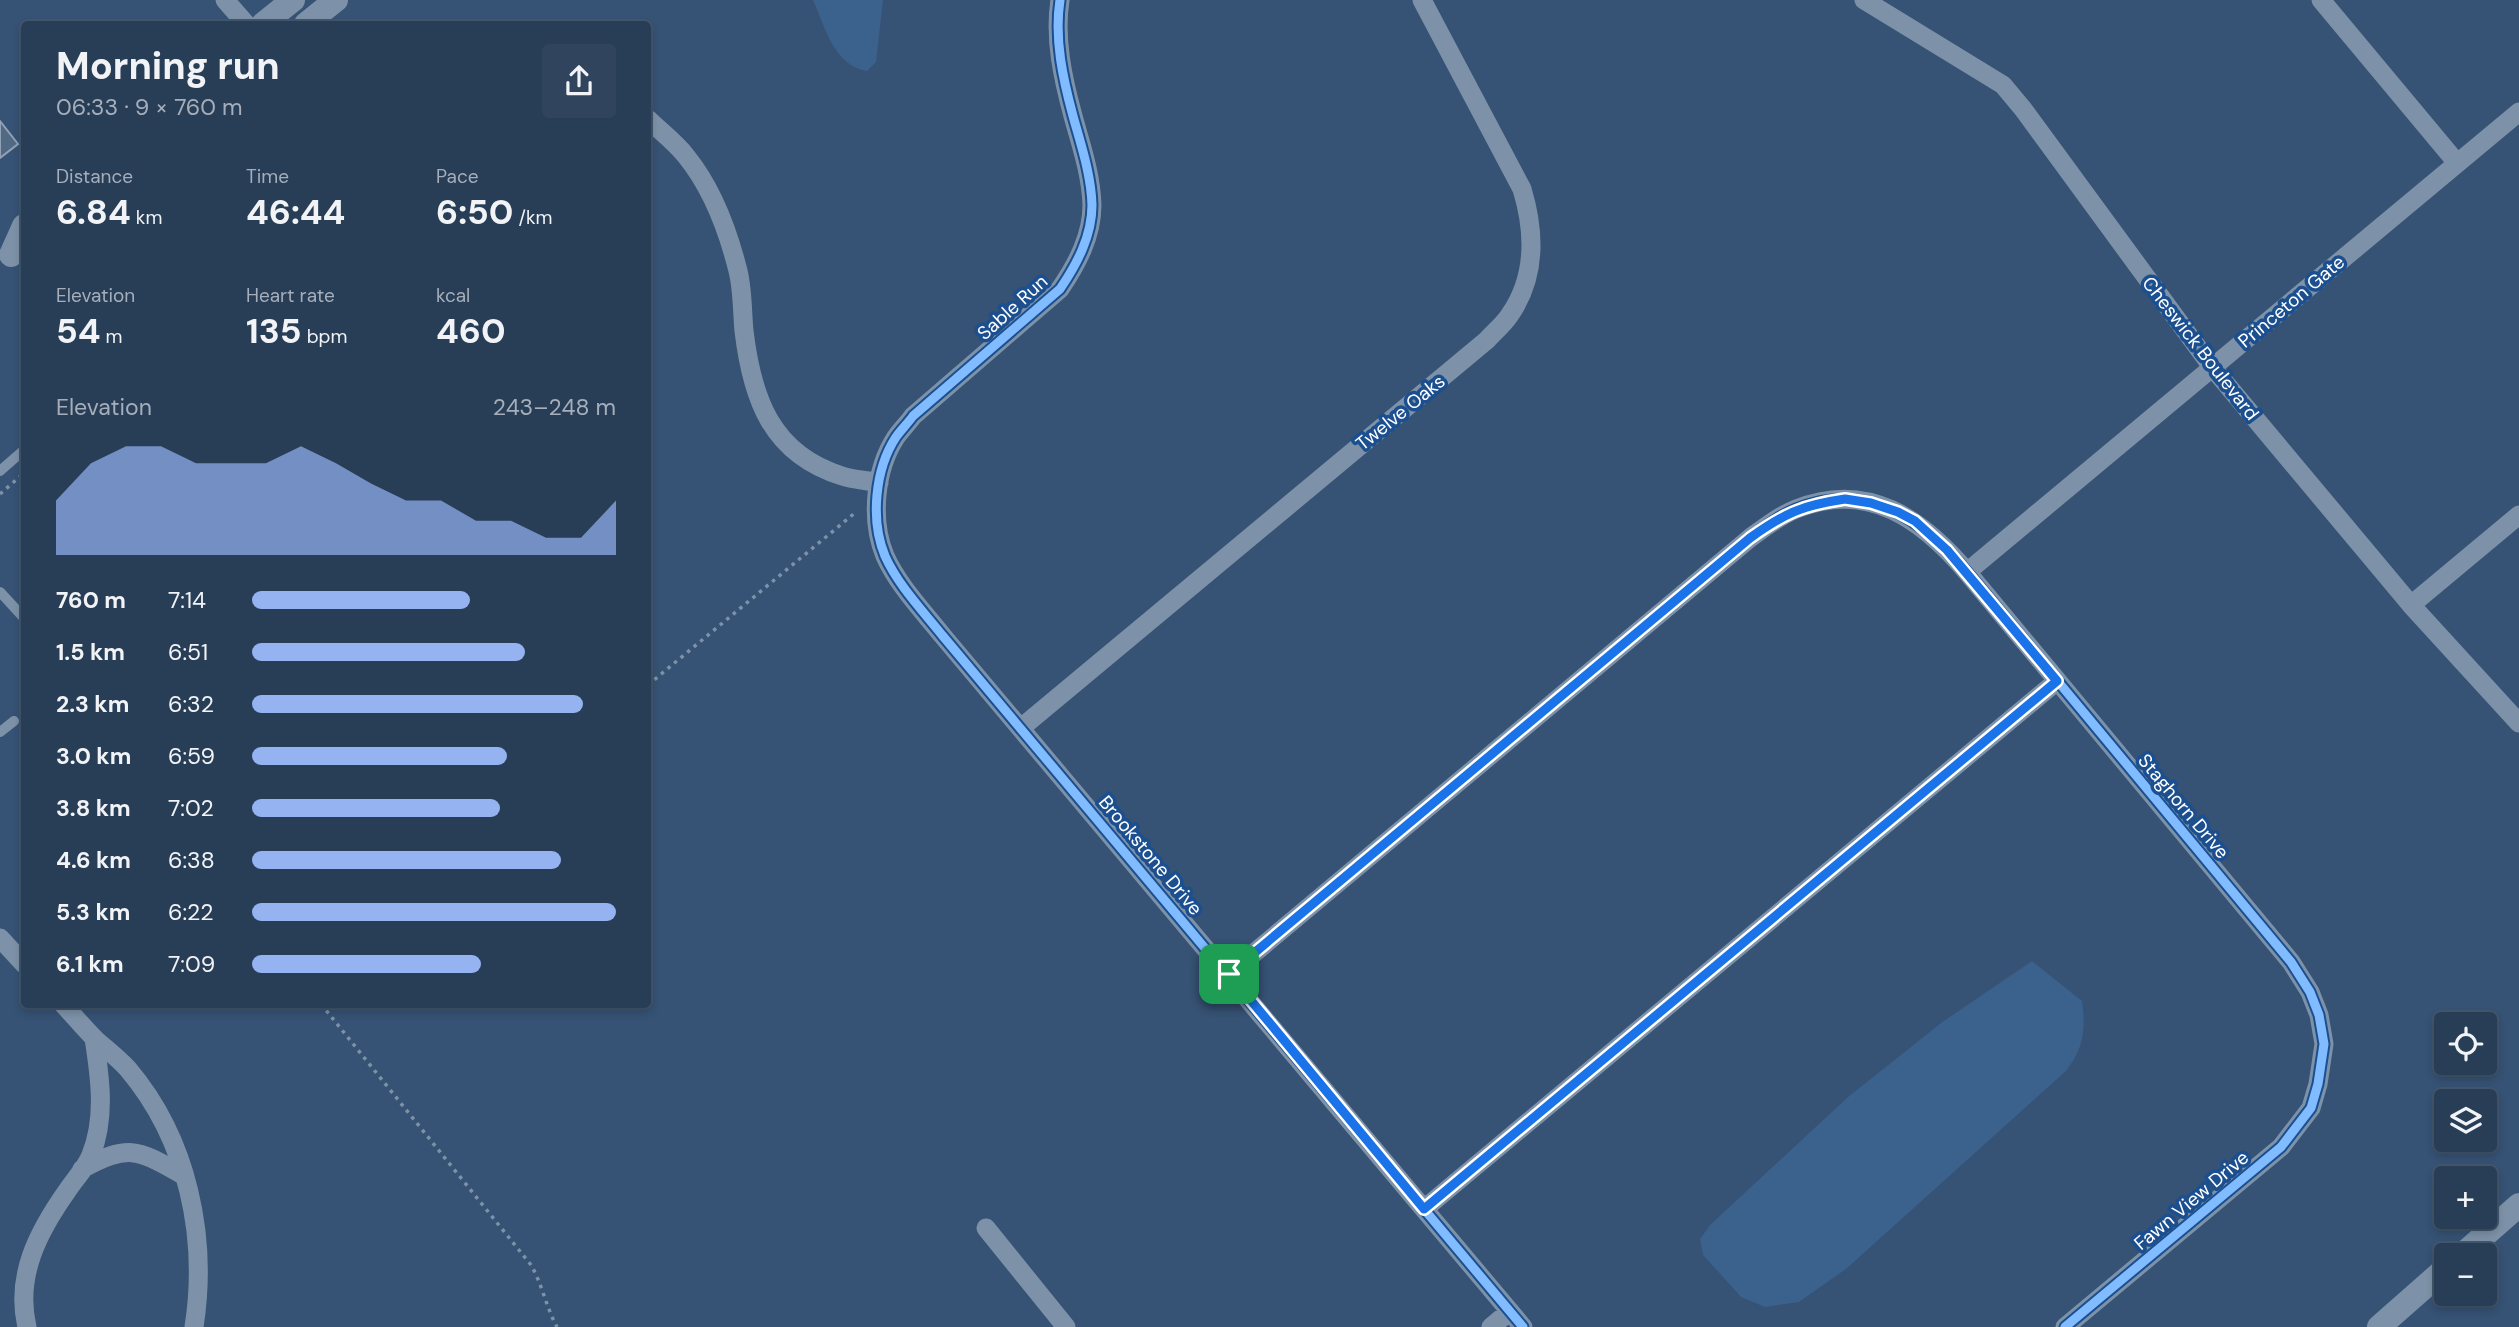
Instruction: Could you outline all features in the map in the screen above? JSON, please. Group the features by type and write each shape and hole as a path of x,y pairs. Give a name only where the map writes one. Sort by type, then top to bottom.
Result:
{"street":[{"path":"225,0 243,21"},
{"path":"267,21 293,0"},
{"path":"310,21 336,0"},
{"name":"Sable Run","path":"873,482 895,438 914,416 1060,289 1077,264 1087,234 1092,206 1087,163 1072,113 1058,42 1060,0"},
{"name":"Twelve Oaks","path":"1021,728 1487,340 1509,317 1529,268 1529,215 1522,189 1422,0"},
{"name":"Cheswick Boulevard","path":"1864,0 2003,85 2023,108 2212,367 2411,605 2519,723"},
{"path":"2321,0 2457,163"},
{"name":"Princeton Gate","path":"1967,572 2519,112"},
{"path":"651,122 686,155 713,197 738,269 749,369 769,422 782,440 813,463 844,477 873,482"},
{"path":"12,257 21,234"},
{"name":"Brookstone Drive","path":"873,482 879,533 885,555 895,573 942,635 1523,1327"},
{"name":"Staghorn Drive","path":"1229,974 1750,538 1775,520 1797,509 1845,499 1871,503 1898,512 1915,521 1947,550 2291,962 2310,992 2319,1015 2324,1044 2318,1084"},
{"path":"2411,605 2519,515"},
{"path":"1424,1209 2057,681"},
{"path":"0,938 21,961"},
{"path":"67,1008 127,1069 154,1107 169,1136 192,1201 198,1235 200,1271 194,1327"},
{"path":"27,1327 23,1312 29,1260 51,1214 90,1156 97,1135 101,1109 94,1038"},
{"name":"Fawn View Drive","path":"2066,1327 2281,1147 2311,1108 2318,1084"},
{"path":"82,1170 105,1157 136,1152 183,1175"},
{"path":"2476,1243 2519,1205"},
{"path":"986,1228 1066,1327"},
{"path":"2379,1327 2434,1279"},
{"path":"1491,1327 1510,1311"}],"lane":[{"path":"0,471 21,453"},
{"path":"0,592 21,615"},
{"path":"0,732 14,721"}],"path":[{"path":"0,494 21,476"},
{"path":"651,683 859,510 873,482"},
{"path":"324,1008 531,1265 556,1327"}],"water":[{"path":"813,0 883,0 876,62 867,71 846,62 832,44"},
{"path":"2032,961 2082,1001 2082,1038 2077,1054 2066,1071 1846,1269 1799,1302 1765,1307 1741,1297 1703,1255 1700,1239 1710,1225 1848,1097 1941,1023"}],"building":[{"path":"0,121 18,144 0,158"}],"cycle path":[{"path":"1060,0 1060,59 1090,182 1092,205 1086,239 1078,260 1060,289 913,416 896,437 879,479 876,511 880,542 890,567 903,587 942,635 1523,1327"},
{"path":"1229,974 1767,526 1796,509 1822,501 1847,499 1870,502 1892,510 1931,536 1967,572 2291,962 2310,992 2319,1015 2324,1044 2318,1084 2311,1108 2281,1147 2065,1327"}],"route":[{"path":"1845,499 1871,503 1915,521 1947,550 2057,681 1424,1209 1229,974 1750,538 1775,520 1797,509 1845,499"}]}
